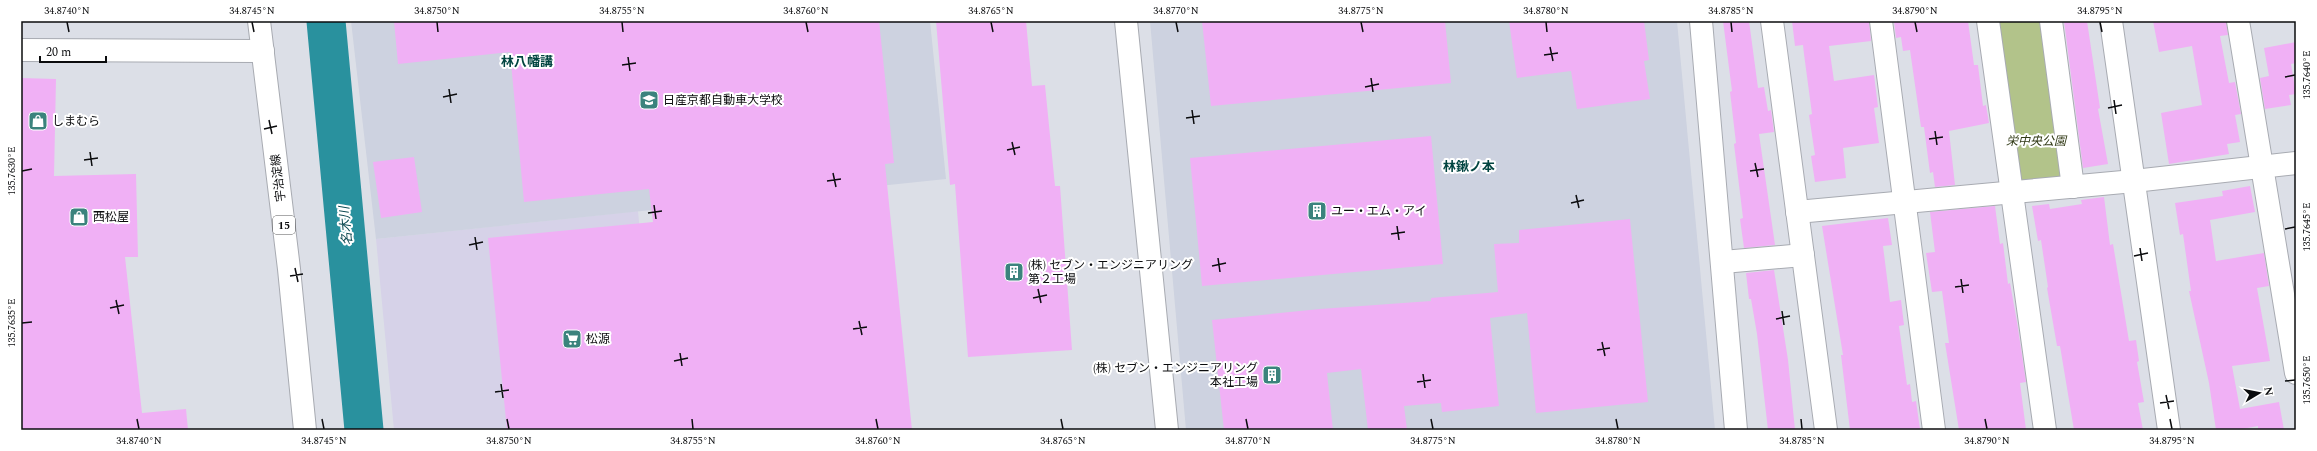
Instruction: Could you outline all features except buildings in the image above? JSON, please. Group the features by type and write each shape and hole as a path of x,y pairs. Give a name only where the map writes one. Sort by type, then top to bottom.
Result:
{"street":[{"name":"宇治淀線","path":"259,21 289,269 305,430"},
{"path":"1126,21 1167,430"},
{"path":"1701,21 1723,262 1736,430"},
{"path":"1772,21 1826,430"},
{"path":"1881,21 1934,430"},
{"path":"1988,21 2045,430"},
{"path":"2051,21 2073,187"},
{"path":"2111,21 2169,430"},
{"path":"2238,21 2296,373"},
{"path":"21,50 263,51"},
{"path":"1797,212 2011,191 2073,187 2296,163"},
{"path":"1723,262 1803,255"}],"shaded area":[{"name":"日産京都自動車大学校","path":"351,21 930,21 946,179 376,239"},
{"path":"1150,21 1677,21 1715,430 1186,430"},
{"path":"638,211 658,430 394,430 376,239"}],"green space":[{"name":"栄中央公園","path":"1995,21 2045,21 2067,177 2027,183 2016,176"}],"waterway":[{"name":"名木川","path":"326,21 364,430"}],"place":[{"name":"日産京都自動車大学校","path":"649,100"},
{"name":"しまむら","path":"38,121"},
{"name":"ユー・エム・アイ","path":"1317,211"},
{"name":"西松屋","path":"79,217"},
{"name":"(株) セブン・エンジニアリング 第２工場","path":"1014,272"},
{"name":"松源","path":"572,339"},
{"name":"(株) セブン・エンジニアリング 本社工場","path":"1272,375"}],"district":[{"name":"林八幡講","path":"527,61"},
{"name":"林鍬ノ本","path":"1469,166"}]}
